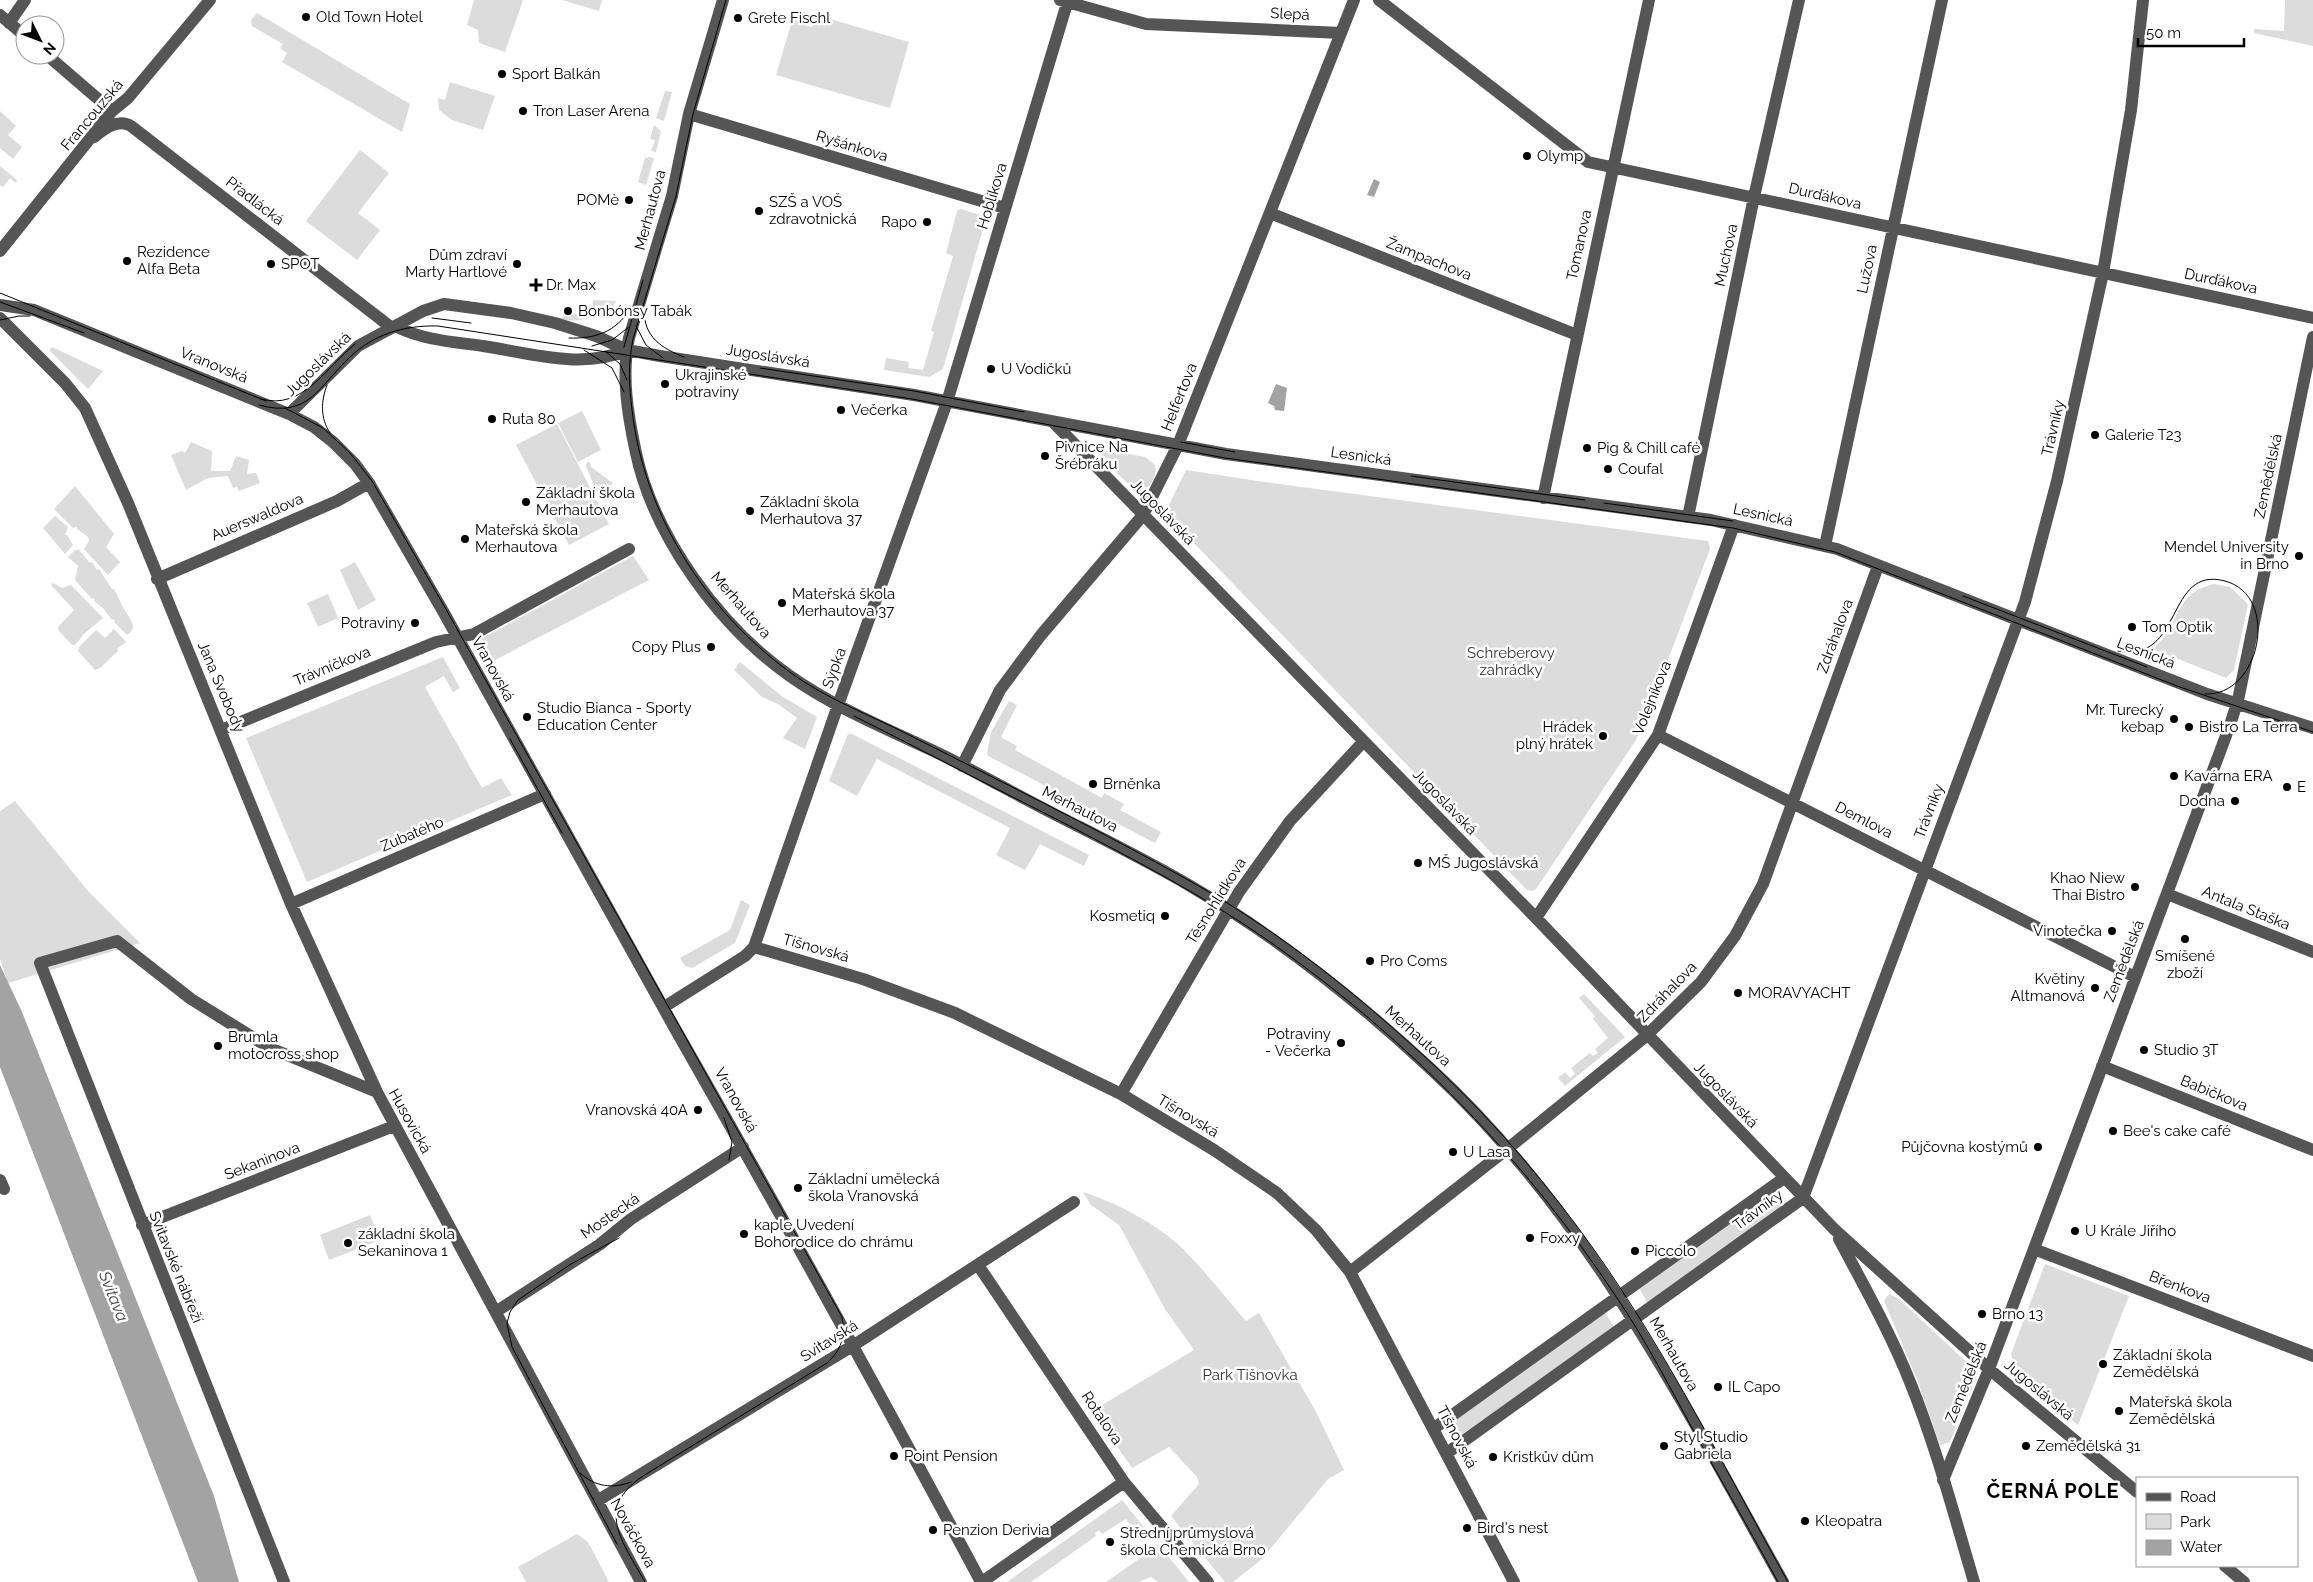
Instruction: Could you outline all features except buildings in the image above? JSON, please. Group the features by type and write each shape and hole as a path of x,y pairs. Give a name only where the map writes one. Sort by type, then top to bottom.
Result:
{"street":[{"path":"15,28 5,19 25,0"},
{"name":"Francouzská","path":"0,251 94,137 112,111 128,98 210,0"},
{"name":"Merhautova","path":"723,0 689,114 672,196 627,350 626,388 639,465 655,511 684,562 742,636 789,676 838,704 1141,859 1228,910 1289,950 1354,1000 1437,1074 1541,1187 1594,1256 1635,1320 1783,1582"},
{"name":"Helfertova","path":"962,766 1000,690 1041,635 1143,514 1178,445 1354,0"},
{"name":"Durďákova","path":"1379,0 1588,162 2313,318"},
{"name":"Tomanova","path":"1543,498 1649,0"},
{"name":"Muchova","path":"1688,517 1754,197 1800,0"},
{"name":"Lužova","path":"1825,546 1942,0"},
{"name":"Trávníky","path":"1448,1453 1803,1198 2019,622 2057,481 2103,274 2131,110 2143,0"},
{"name":"Slepá","path":"1065,1 1146,24 1341,33"},
{"name":"Hoblíkova","path":"948,402 1065,1"},
{"path":"59,65 112,111"},
{"name":"Ryšánkova","path":"689,114 1005,208"},
{"name":"Přadlácká","path":"94,137 114,125 128,124 132,126 394,327"},
{"name":"Žampachova","path":"1270,213 1577,335"},
{"name":"Jugoslávská","path":"289,414 315,390 348,354 367,339 394,327 423,310 444,304 511,313 555,324 596,336 627,350 948,402 1178,445"},
{"name":"Vranovská","path":"0,305 34,310 289,414 314,427 333,442 355,464 369,483 457,637 854,1345 982,1582"},
{"name":"Jana Svobody","path":"0,318 81,402 128,503 291,904 377,1092"},
{"name":"Jugoslávská","path":"394,327 432,338 548,357 599,358 627,350"},
{"name":"Zemědělská","path":"1943,1480 1989,1369 2237,703 2313,337"},
{"name":"Sýpka","path":"754,947 838,704 948,402"},
{"name":"Jugoslávská","path":"1052,421 1536,918 1646,1036 1834,1230 1989,1369 2136,1491"},
{"name":"Lesnická","path":"1178,445 1688,517 1734,525 1825,546 2019,622 2237,703 2313,728"},
{"name":"Auerswaldova","path":"158,578 337,501 369,483"},
{"name":"Volejníkova","path":"1536,918 1658,735 1734,525"},
{"name":"Vranovská","path":"457,637 478,632 629,549"},
{"name":"Zdráhalova","path":"1350,1272 1508,1149 1646,1036 1701,982 1735,936 1763,884 1878,566"},
{"name":"Trávníčkova","path":"221,730 436,642 457,637"},
{"name":"Demlova","path":"1658,735 2135,977"},
{"name":"Těsnohlídkova","path":"1121,1094 1228,910 1268,849 1290,820 1363,742"},
{"name":"Zubatého","path":"291,904 545,794"},
{"name":"Antala Staška","path":"2167,894 2313,952"},
{"name":"Husovická","path":"40,963 117,941 191,999 270,1048 377,1092 497,1311 596,1501"},
{"path":"664,1008 745,956 754,947"},
{"name":"Tišnovská","path":"754,947 863,979 956,1013 1121,1094 1214,1150 1277,1194 1316,1230 1350,1272 1448,1453 1514,1582"},
{"name":"Svitavské nábřeží","path":"40,963 284,1582"},
{"name":"Babičkova","path":"2102,1066 2313,1150"},
{"name":"Sekaninova","path":"142,1225 394,1126"},
{"name":"Mostecká","path":"497,1311 599,1245 631,1219 743,1147"},
{"name":"Trávníky","path":"1433,1428 1784,1178"},
{"name":"Svitavská","path":"596,1501 854,1345 1074,1202"},
{"name":"Jugoslávská","path":"1834,1230 1876,1307 1911,1383 1943,1480"},
{"name":"Břenkova","path":"2034,1249 2313,1356"},
{"name":"Rotalova","path":"978,1265 1124,1482 1208,1582"},
{"path":"1943,1480 1974,1582"},
{"path":"982,1582 1124,1482"},
{"name":"Nováčkova","path":"596,1501 641,1582"},
{"path":"2226,1567 2244,1582"}],"green space":[{"path":"474,0 523,0 505,52 479,43 478,30 467,25"},
{"path":"562,0 602,0 599,11"},
{"path":"2285,0 2313,0 2313,46 2254,33 2254,29 2284,31"},
{"path":"795,10 805,12 801,24 812,27 816,15 909,42 890,108 776,75"},
{"path":"257,13 410,104 402,132 282,62 287,53 280,48 283,44 252,26 251,20"},
{"path":"450,82 495,96 483,130 452,120 439,110 438,98 445,100"},
{"path":"665,91 672,92 664,121 656,118"},
{"path":"0,111 16,126 8,135 22,147 13,159 0,148"},
{"path":"654,125 661,131 656,152 651,151 655,140 650,139"},
{"path":"360,150 389,173 358,213 380,230 357,260 306,221"},
{"path":"645,158 654,158 646,185 638,182"},
{"path":"0,166 17,180 16,183 10,178 3,187 0,185"},
{"path":"961,209 980,215 985,222 943,369 929,377 884,370 886,358 909,362 908,368 923,370 934,332 931,331 953,256 946,253 957,211"},
{"path":"593,300 617,301 605,311 591,318 561,319 566,312 573,315 592,309"},
{"path":"52,347 103,371 88,389 49,350"},
{"path":"582,411 601,450 578,462 558,423"},
{"path":"557,424 609,524 569,545 516,445"},
{"path":"191,442 212,451 211,471 230,471 236,456 249,460 247,474 256,473 260,483 239,491 237,487 233,488 228,476 208,478 186,490 171,455 182,451 185,453"},
{"path":"1109,450 1145,457 1155,465 1156,471 1151,483 1145,488 1139,489 1123,479 1103,458 1102,453"},
{"path":"587,462 590,462 591,467 613,483 606,490 597,493 586,466"},
{"name":"Schreberovy zahrádky","path":"1186,470 1708,541 1710,549 1636,740 1536,889 1532,891 1527,890 1168,516 1167,509"},
{"path":"75,486 114,534 106,547 120,562 108,575 84,549 89,541 88,537 77,527 73,528 54,509"},
{"path":"55,516 68,527 65,535 67,535 73,545 65,554 43,528"},
{"path":"75,550 79,550 90,563 92,562 97,570 99,569 112,589 114,589 133,625 133,629 127,635 114,622 115,620 111,619 103,608 94,601 94,598 92,599 75,580 78,566 68,557"},
{"path":"633,556 649,580 493,661 481,639"},
{"path":"355,562 376,600 358,610 340,570"},
{"path":"53,583 62,588 71,585 103,618 85,633 75,645 72,645 58,630 58,627 74,610 51,585"},
{"path":"2214,584 2230,587 2248,604 2234,670 2226,678 2153,649 2162,640 2184,603 2191,595"},
{"path":"328,594 338,618 318,627 307,603"},
{"path":"114,629 126,642 100,668 95,670 78,651 79,647 96,630 105,638"},
{"path":"443,657 460,688 453,692 444,676 425,687 482,788 501,778 512,795 307,882 246,738"},
{"path":"740,662 783,697 817,717 805,749 783,738 797,718 778,704 762,697 734,670"},
{"path":"1009,701 1017,705 1001,737 1017,746 1015,750 1102,798 1104,793 1124,804 1120,810 1161,832 1155,843 988,756 991,732"},
{"path":"848,734 852,734 1089,855 1084,866 1040,844 1025,870 996,855 1010,828 877,759 857,796 829,781"},
{"path":"15,801 88,891 140,943 8,983 0,959 0,811"},
{"path":"741,900 750,905 735,943 692,968 685,966 680,958 730,930"},
{"path":"1584,994 1625,1037 1565,1086 1558,1078 1565,1072 1570,1078 1575,1074 1571,1068 1590,1053 1593,1056 1598,1053 1595,1049 1608,1038 1593,1019 1595,1016 1579,998"},
{"name":"Park Tišnovka","path":"1083,1192 1136,1215 1162,1231 1199,1266 1246,1321 1259,1313 1315,1410 1344,1470 1328,1479 1262,1559 1233,1582 1225,1582 1171,1516 1199,1484 1197,1477 1169,1447 1132,1468 1092,1411 1194,1350 1165,1309 1119,1225 1091,1205"},
{"path":"1772,1192 1787,1203 1648,1304 1639,1288"},
{"path":"370,1215 380,1240 329,1260 320,1235"},
{"path":"2045,1264 2129,1296 2078,1425 2017,1374 2011,1354"},
{"path":"1889,1294 1898,1298 1978,1373 1950,1442 1940,1445 1917,1379 1884,1301"},
{"path":"1605,1313 1615,1328 1455,1439 1448,1424"},
{"path":"1122,1500 1151,1536 1142,1542 1126,1519 1102,1534 1099,1530 1095,1533 1096,1536 1031,1582 1007,1582"},
{"path":"577,1534 588,1542 609,1582 526,1582 518,1567"},
{"path":"1159,1545 1189,1582 1158,1582 1151,1577 1138,1582 1106,1582"}],"water":[{"path":"1374,179 1380,182 1374,197 1367,195"},
{"path":"1276,384 1287,388 1284,411 1275,410 1274,406 1268,403"},
{"name":"Svitava","path":"0,965 22,1012 214,1496 239,1582 198,1582 0,1067"}],"tram line":[{"path":"726,0 693,114 676,196 633,339 630,357 631,401 639,448 650,486 664,522 683,556 729,618 787,670 832,698 1087,825 1224,901 1320,968 1380,1017 1438,1069 1521,1156 1559,1203 1622,1290 1672,1372 1788,1582"},
{"path":"624,347 643,280"},
{"path":"0,293 266,401"},
{"path":"0,302 84,333"},
{"path":"569,338 588,337 611,329 630,309"},
{"path":"644,310 647,327 655,340 668,350 684,357"},
{"path":"0,320 30,316"},
{"path":"432,318 471,323"},
{"path":"259,405 276,408 302,404 321,389 350,357 369,342 402,329 438,326 912,399 1225,458 1733,528 1835,552 2177,686 2313,732"},
{"path":"636,326 646,345 663,358"},
{"path":"592,346 612,340 629,327"},
{"path":"261,399 276,401 289,399 302,393 355,344"},
{"path":"584,350 612,368 624,392"},
{"path":"605,351 620,364 627,380"},
{"path":"760,368 914,391 1024,412"},
{"path":"327,385 322,409 324,421 330,433"},
{"path":"285,408 323,428 350,453 372,481 447,611 842,1317 843,1337 836,1353 827,1363 643,1476 628,1488 620,1501 616,1513 617,1526 622,1540 645,1582"},
{"path":"1181,442 1235,452"},
{"path":"1411,476 1585,500"},
{"path":"1604,503 1733,521"},
{"path":"2118,651 2139,651 2154,643 2165,630 2182,600 2192,587 2206,580 2225,581 2242,590 2253,605 2258,624 2257,644 2250,664 2239,680 2224,691 2205,694"},
{"path":"1963,596 2147,667"},
{"path":"854,716 1113,849 1221,910 1273,944 1323,981 1417,1061 1504,1150 1582,1247 1637,1329 1778,1582"},
{"path":"510,739 562,833"},
{"path":"724,1118 732,1142 729,1160"},
{"path":"617,1544 512,1347 507,1323 510,1312 518,1300 571,1264 619,1238"},
{"path":"580,1473 598,1484 618,1486 631,1482"}],"place":[{"name":"Old Town Hotel","path":"306,17"},
{"name":"Grete Fischl","path":"738,18"},
{"name":"Sport Balkán","path":"502,74"},
{"name":"Tron Laser Arena","path":"523,111"},
{"name":"Olymp","path":"1527,156"},
{"name":"POMè","path":"629,200"},
{"name":"SZŠ a VOŠ zdravotnická","path":"759,211"},
{"name":"Rapo","path":"927,222"},
{"name":"Rezidence Alfa Beta","path":"127,261"},
{"name":"SPOT","path":"271,264"},
{"name":"Dům zdraví Marty Hartlové","path":"517,264"},
{"name":"Dr. Max","path":"536,285"},
{"name":"Bonbónsy Tabák","path":"568,311"},
{"name":"U Vodičků","path":"991,369"},
{"name":"Ukrajinské potraviny","path":"665,384"},
{"name":"Večerka","path":"841,410"},
{"name":"Ruta 80","path":"492,419"},
{"name":"Galerie T23","path":"2095,435"},
{"name":"Pig & Chill café","path":"1587,448"},
{"name":"Pivnice Na Šrébráku","path":"1045,456"},
{"name":"Coufal","path":"1608,469"},
{"name":"Základní škola Merhautova","path":"526,502"},
{"name":"Základní škola Merhautova 37","path":"750,511"},
{"name":"Mateřská škola Merhautova","path":"465,539"},
{"name":"Mendel University in Brno","path":"2299,556"},
{"name":"Mateřská škola Merhautova 37","path":"782,603"},
{"name":"Potraviny","path":"415,623"},
{"name":"Tom Optik","path":"2132,627"},
{"name":"Copy Plus","path":"711,647"},
{"name":"Studio Bianca - Sporty Education Center","path":"527,717"},
{"name":"Mr. Turecký kebap","path":"2174,719"},
{"name":"Bistro La Terra","path":"2189,727"},
{"name":"Hrádek plný hrátek","path":"1603,736"},
{"name":"Kavárna ERA","path":"2174,776"},
{"name":"Brněnka","path":"1093,784"},
{"name":"E","path":"2287,787"},
{"name":"Dodna","path":"2235,801"},
{"name":"MŠ Jugoslávská","path":"1418,863"},
{"name":"Khao Niew Thai Bistro","path":"2135,887"},
{"name":"Kosmetiq","path":"1165,916"},
{"name":"Vinotečka","path":"2112,931"},
{"name":"Smíšené zboží","path":"2185,939"},
{"name":"Pro Coms","path":"1370,961"},
{"name":"Květiny Altmanová","path":"2095,988"},
{"name":"MORAVYACHT","path":"1738,993"},
{"name":"Potraviny - Večerka","path":"1341,1043"},
{"name":"Brumla motocross shop","path":"218,1046"},
{"name":"Studio 3T","path":"2144,1050"},
{"name":"Vranovská 40A","path":"698,1110"},
{"name":"Bee's cake café","path":"2113,1131"},
{"name":"Půjčovna kostýmů","path":"2038,1147"},
{"name":"U Lasa","path":"1453,1152"},
{"name":"Základní umělecká škola Vranovská","path":"798,1188"},
{"name":"U Krále Jiřího","path":"2075,1231"},
{"name":"kaple Uvedení Bohorodice do chrámu","path":"744,1234"},
{"name":"Foxxy","path":"1530,1238"},
{"name":"základní škola Sekaninova 1","path":"348,1243"},
{"name":"Piccolo","path":"1635,1251"},
{"name":"Brno 13","path":"1982,1314"},
{"name":"Základní škola Zemědělská","path":"2103,1364"},
{"name":"IL Capo","path":"1718,1387"},
{"name":"Mateřská škola Zemědělská","path":"2119,1411"},
{"name":"Styl Studio Gabriela","path":"1664,1446"},
{"name":"Zemědělská 31","path":"2026,1446"},
{"name":"Point Pension","path":"894,1456"},
{"name":"Kristkův dům","path":"1493,1457"},
{"name":"Kleopatra","path":"1805,1521"},
{"name":"Bird's nest","path":"1467,1528"},
{"name":"Penzion Derivia","path":"933,1530"},
{"name":"Střední průmyslová škola Chemická Brno","path":"1110,1542"}],"district":[{"name":"ČERNÁ POLE","path":"2053,1491"}]}
